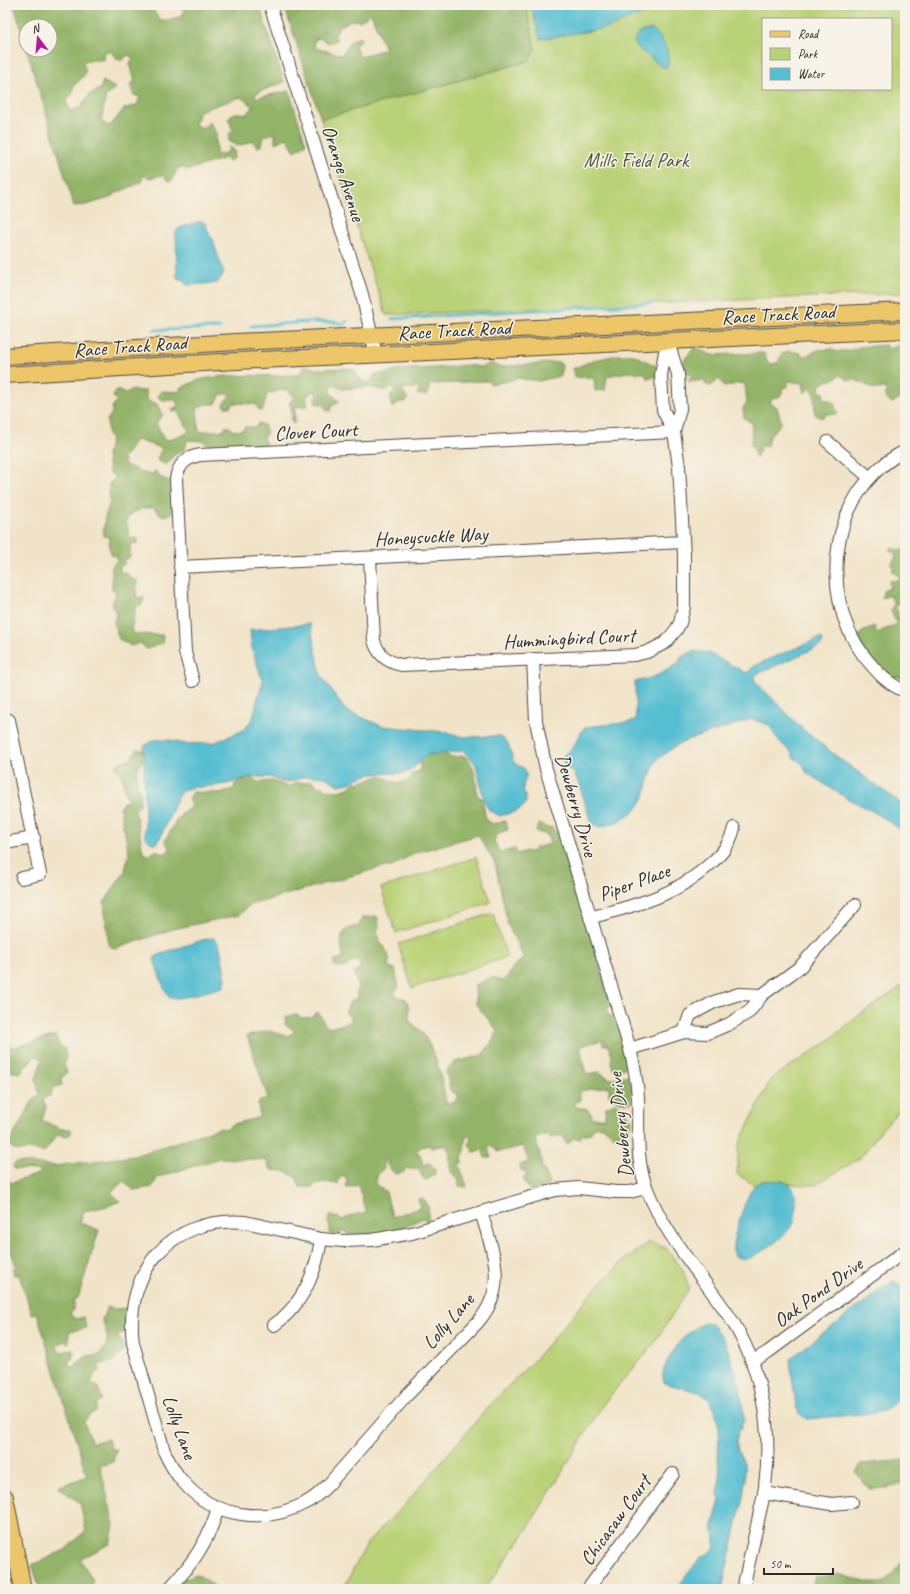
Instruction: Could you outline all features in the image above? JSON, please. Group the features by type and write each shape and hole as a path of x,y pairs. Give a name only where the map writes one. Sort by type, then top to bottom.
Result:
{"main road":[{"name":"Race Track Road","path":"13,356 372,336 905,311"},
{"path":"667,340 669,322"},
{"name":"Race Track Road","path":"13,375 236,361 905,330"},
{"path":"82,352 82,370"},
{"path":"13,356 13,375"},
{"path":"5,1497 7,1518 22,1585"},
{"path":"5,1540 7,1551 22,1585"}],"street":[{"name":"Orange Avenue","path":"270,5 362,294 376,354"},
{"name":"Hummingbird Court","path":"667,340 678,374 680,409 674,432"},
{"name":"Hummingbird Court","path":"370,558 374,641 377,650 387,660 400,665 636,655 647,652 665,643 674,634 680,623 684,607 683,542 679,467 674,432 663,410 661,374 667,340"},
{"name":"Clover Court","path":"193,681 184,652 176,479 179,467 184,462 195,456 674,432"},
{"path":"828,442 870,478"},
{"path":"905,450 883,465 870,478 856,498 849,512 839,541 836,570 839,600 850,634 858,648 876,671 891,684 905,691"},
{"name":"Honeysuckle Way","path":"180,567 683,542"},
{"name":"Dewberry Drive","path":"533,659 536,721 546,769 630,1049 635,1072 638,1094 639,1152 646,1188 672,1238 734,1323 752,1361 761,1388 765,1411 767,1469 764,1493 743,1589"},
{"path":"9,720 34,838 40,874 22,878"},
{"name":"Piper Place","path":"590,918 657,898 695,878 720,856 728,846 734,828"},
{"path":"5,843 34,838"},
{"path":"630,1049 684,1032 708,1033 729,1024 749,1012 762,995 800,967 855,905"},
{"path":"684,1032 690,1016 714,1002 739,994 762,995"},
{"name":"Lolly Lane","path":"482,1212 495,1259 497,1274 493,1297 482,1317 438,1361 317,1496 292,1509 268,1515 242,1515 218,1508 202,1499 188,1488 172,1467 164,1451 133,1343 131,1314 133,1299 138,1285 151,1261 164,1247 185,1233 208,1224 220,1222 244,1222 321,1240 343,1241 392,1238 555,1190 579,1188 630,1192 646,1188"},
{"path":"274,1325 282,1320 306,1289 316,1265 321,1240"},
{"name":"Oak Pond Drive","path":"752,1361 768,1352 905,1251"},
{"name":"Chicasaw Court","path":"588,1589 673,1474"},
{"path":"764,1493 832,1504 852,1502"},
{"path":"169,1589 198,1555 213,1524 218,1508"}],"green space":[{"path":"14,5 49,5 51,7 52,5 150,5 160,21 181,17 184,11 180,5 259,5 284,82 256,93 255,98 289,91 306,144 295,151 287,138 275,143 275,133 264,136 262,146 257,147 253,141 238,146 229,141 229,134 233,130 228,118 235,113 247,114 253,106 241,97 199,111 195,124 201,129 210,122 216,133 216,155 229,151 228,148 230,147 235,151 234,158 229,162 226,158 188,170 182,167 177,169 172,181 168,181 163,175 149,178 143,175 142,182 114,194 113,197 86,205 74,206 29,58 58,58 58,18 18,18","holes":["111,51 121,60 128,55 133,58 130,63 135,81 130,85 134,95 140,97 137,105 124,109 110,126 101,122 106,96 115,88 103,81 100,89 90,94 80,108 70,111 66,101 73,93 73,87 83,77 86,71 83,64 90,60 104,59 104,52"]},
{"path":"284,5 526,5 535,49 529,61 321,119","holes":["371,13 385,49 360,57 355,46 361,40 360,37 351,41 342,55 315,48 314,40 320,38 329,43 337,40 335,35 338,28 351,20 360,21"]},
{"name":"Mills Field Park","path":"526,5 905,5 905,293 386,315 321,119 529,61 535,48"},
{"path":"905,344 905,390 901,391 899,399 892,403 886,398 886,388 875,389 855,380 848,380 840,375 819,386 820,392 824,393 823,398 835,403 835,409 838,411 837,414 826,414 824,417 819,417 815,414 814,392 809,388 805,393 803,383 788,381 787,387 782,388 782,393 779,397 772,399 770,403 777,407 781,422 771,434 767,446 761,446 757,456 755,456 754,448 751,446 752,423 744,418 743,408 747,403 745,384 739,383 725,387 718,378 715,383 710,386 705,384 705,380 689,382 689,379 693,377 685,372 684,360 694,348 698,348 711,355 764,353 768,364 778,363 781,355 788,351 801,353 803,357 818,350 832,349 836,352 851,350 859,347 885,345 889,349"},
{"path":"617,355 634,355 658,367 657,377 647,378 645,373 627,372 607,376 605,390 595,391 594,378 574,377 573,369 591,361"},
{"path":"559,362 562,365 560,376 539,381 517,378 491,384 488,381 430,384 427,395 418,395 417,393 421,388 405,388 402,392 407,397 407,401 397,403 394,408 391,406 390,395 396,389 391,387 387,391 367,387 342,389 334,385 330,392 339,401 331,406 331,411 326,410 325,405 315,403 317,393 313,391 306,397 308,406 295,407 294,423 292,422 291,406 289,404 294,397 286,389 267,394 263,410 260,411 255,404 233,403 230,407 225,407 224,403 231,394 221,394 216,404 205,404 197,409 199,432 225,430 225,427 230,427 233,431 244,430 244,427 257,427 258,423 264,425 267,432 263,438 267,447 245,448 239,443 236,447 211,449 203,441 187,440 185,450 174,455 166,465 157,460 162,448 136,440 123,458 125,465 150,475 156,471 161,478 170,481 173,512 165,516 159,514 152,507 141,508 139,511 132,512 126,521 130,538 137,538 138,543 130,544 130,558 125,559 124,565 120,566 120,572 127,573 131,579 137,580 136,597 144,598 142,605 135,606 131,629 135,634 163,635 162,643 147,649 140,643 131,646 119,639 114,623 116,613 112,606 116,595 115,591 112,589 112,566 117,561 118,557 112,555 109,547 110,537 103,536 105,517 110,502 109,484 114,480 115,476 109,473 107,454 111,440 108,435 107,420 112,413 112,407 117,401 113,397 115,392 119,390 123,393 131,390 146,391 146,398 151,403 156,403 163,415 156,423 164,439 170,440 186,434 189,430 177,411 173,412 172,409 178,406 176,400 160,399 158,397 161,391 180,392 180,388 203,379 227,376 300,375 303,367 307,366 318,369 343,368 355,370 356,375 365,383 370,382 374,375 392,372 394,370 464,365 483,367 492,363 499,367"},
{"path":"890,548 901,551 905,548 905,605 899,604 896,606 896,610 898,611 898,616 901,619 905,617 905,680 899,677 890,677 869,659 857,638 863,631 874,626 877,633 897,624 891,611 894,604 890,595 882,598 883,591 890,588 889,581 897,580 900,577 893,572 892,563 897,554 890,551"},
{"path":"137,749 143,750 145,754 144,760 137,771 137,785 140,789 140,805 135,809 143,852 148,856 157,850 160,853 166,853 168,851 170,848 165,841 177,819 192,805 189,800 192,792 220,793 234,789 235,784 250,777 258,782 273,781 289,787 299,782 305,783 309,781 314,782 318,787 335,791 345,789 356,781 359,783 380,776 398,783 409,781 413,773 420,771 420,761 427,755 446,753 450,757 465,756 473,769 476,780 477,796 482,798 486,820 493,824 506,821 508,830 496,834 494,843 496,844 498,850 502,852 515,849 517,854 526,851 534,851 535,848 550,845 548,835 537,832 536,830 539,824 546,828 552,827 559,834 573,879 570,880 570,883 574,885 579,898 612,1005 607,1010 609,1015 616,1018 629,1065 621,1070 613,1069 611,1062 612,1056 608,1045 603,1045 602,1040 580,1046 586,1074 599,1072 610,1079 629,1075 632,1093 630,1103 620,1102 609,1096 609,1086 580,1091 580,1101 574,1102 574,1105 578,1108 586,1108 591,1113 592,1118 605,1118 606,1107 615,1103 627,1112 632,1121 631,1125 623,1134 614,1136 605,1128 594,1127 591,1133 581,1135 581,1139 573,1138 568,1144 565,1142 563,1135 550,1138 549,1134 535,1138 542,1161 541,1165 549,1180 548,1185 531,1191 523,1180 527,1173 521,1170 519,1165 529,1162 523,1146 497,1152 496,1149 489,1146 488,1149 491,1158 485,1158 483,1150 474,1152 469,1145 471,1137 468,1135 465,1140 464,1154 462,1156 463,1162 459,1164 467,1187 459,1186 458,1178 451,1172 449,1161 450,1153 446,1145 431,1148 429,1145 421,1147 416,1152 420,1154 423,1165 429,1163 435,1168 435,1174 426,1180 423,1178 418,1168 415,1170 405,1168 404,1172 395,1174 387,1165 387,1160 383,1160 384,1168 378,1174 375,1184 386,1192 392,1217 420,1208 418,1199 422,1198 428,1205 429,1211 428,1220 426,1221 423,1218 406,1227 384,1233 354,1235 347,1234 345,1231 340,1232 340,1235 330,1234 330,1226 328,1223 329,1216 333,1215 334,1218 338,1217 342,1220 356,1214 365,1214 366,1211 358,1185 347,1188 347,1178 343,1176 338,1180 338,1184 325,1182 315,1184 313,1187 300,1187 297,1178 284,1171 271,1170 266,1160 220,1158 158,1177 152,1187 133,1190 124,1181 111,1192 120,1201 108,1206 84,1211 80,1223 99,1230 78,1298 74,1300 74,1309 70,1314 75,1319 84,1317 86,1328 69,1332 68,1344 65,1341 56,1346 61,1352 74,1350 72,1359 68,1362 72,1367 76,1367 77,1363 87,1356 100,1355 107,1342 107,1334 102,1320 107,1307 115,1309 128,1308 126,1332 117,1336 127,1348 114,1361 98,1365 100,1371 95,1373 91,1383 98,1387 102,1399 96,1404 96,1412 89,1415 84,1422 92,1443 108,1439 111,1449 116,1449 113,1462 100,1466 114,1525 110,1544 80,1559 93,1580 91,1589 40,1589 32,1565 65,1550 86,1530 80,1503 58,1487 87,1476 37,1313 32,1314 19,1275 14,1275 13,1269 16,1266 5,1235 5,1173 11,1183 41,1173 40,1170 14,1169 13,1165 17,1162 54,1166 134,1156 219,1128 227,1129 231,1125 260,1117 258,1104 261,1100 268,1098 247,1036 269,1031 287,1036 294,1033 292,1028 285,1025 286,1017 296,1014 302,1018 312,1017 315,1013 319,1013 326,1026 330,1028 353,1021 345,1012 350,1002 356,998 358,987 354,973 360,969 359,961 353,961 345,968 334,966 334,960 343,958 341,941 344,933 352,927 359,926 362,918 376,916 378,918 379,927 377,931 379,941 384,946 390,960 388,963 389,967 395,969 399,988 394,991 397,997 406,999 409,1007 409,1020 422,1033 428,1042 441,1077 446,1103 455,1102 459,1096 450,1090 446,1071 455,1062 482,1055 494,1039 497,1030 476,1004 475,985 493,977 502,981 508,976 513,967 524,958 508,925 495,863 478,835 414,853 392,867 382,867 250,905 239,915 173,929 115,949 109,945 104,903 125,871 129,853 120,809 123,802 128,801 120,770 116,769 116,765 119,762 132,759 132,756"},
{"path":"476,857 491,902 396,933 381,888"},
{"path":"493,913 507,957 412,988 398,944"},
{"path":"905,984 905,1104 882,1129 860,1158 815,1185 790,1184 782,1181 762,1181 754,1185 737,1174 739,1144 771,1079 824,1044 858,1016"},
{"path":"56,1035 59,1045 65,1049 66,1057 64,1065 67,1072 61,1079 62,1085 53,1088 51,1095 43,1099 46,1107 42,1120 60,1129 71,1129 71,1134 64,1137 59,1134 44,1153 36,1150 15,1150 9,1145 7,1140 11,1140 33,1100 39,1094 36,1079 42,1059 35,1056 20,1073 9,1071 5,1076 5,1042 9,1043 12,1048"},
{"path":"649,1242 666,1248 683,1270 689,1288 653,1345 604,1403 526,1531 485,1589 343,1589 368,1542 406,1503 490,1405 538,1356 595,1289 622,1262"},
{"path":"905,1460 905,1482 888,1488 869,1489 856,1473 861,1464"},
{"path":"905,1559 905,1589 811,1589 815,1577 839,1574 865,1582 885,1582"},
{"path":"197,1574 219,1589 177,1589 184,1579"},
{"path":"273,1583 290,1586 292,1589 247,1589"}],"water":[{"path":"531,5 669,5 631,18 608,28 540,39"},
{"path":"653,29 660,37 667,51 667,67 662,67 639,49 634,42 636,36 643,31"},
{"path":"201,221 205,223 212,238 224,273 217,283 187,285 182,280 177,278 176,232 179,228"},
{"path":"310,624 321,675 345,710 382,726 446,732 463,737 500,736 508,743 514,763 525,769 526,777 523,791 526,800 523,807 500,816 490,811 485,803 476,765 463,751 427,755 410,771 402,773 371,774 360,777 349,783 339,785 325,777 312,776 303,777 294,781 282,782 271,777 250,777 227,784 192,787 179,794 161,836 156,844 150,842 145,836 144,746 154,740 170,740 185,744 213,743 244,730 253,718 263,682 252,648 250,630"},
{"path":"820,638 823,639 822,645 755,675 755,681 805,731 840,759 905,806 905,832 807,773 802,763 793,757 792,753 778,740 769,725 751,719 688,740 674,747 656,761 644,797 636,810 619,821 601,827 592,824 577,779 571,770 565,767 563,759 564,755 571,750 585,727 631,722 636,719 635,682 654,677 664,672 680,661 681,657 694,651 709,653 746,673 751,670 753,666"},
{"path":"213,938 220,947 226,979 223,987 187,996 170,998 164,988 154,960 155,957 168,951"},
{"path":"771,1180 787,1183 793,1188 796,1197 796,1215 794,1222 781,1238 761,1252 747,1259 736,1257 733,1251 733,1244 744,1206 751,1190 758,1183"},
{"path":"894,1281 902,1287 905,1292 905,1394 884,1411 806,1419 799,1413 796,1406 790,1361 791,1358"},
{"path":"705,1322 710,1323 723,1338 741,1391 744,1419 736,1440 738,1451 744,1463 745,1480 743,1497 722,1589 676,1589 700,1558 709,1553 715,1546 713,1525 720,1500 718,1493 720,1476 718,1458 719,1429 715,1410 708,1398 699,1392 664,1383 663,1372 677,1345 689,1333"}],"waterway":[{"path":"392,319 652,303"},
{"path":"251,326 309,322 335,322 344,324 347,321"},
{"path":"154,330 220,328"}]}
